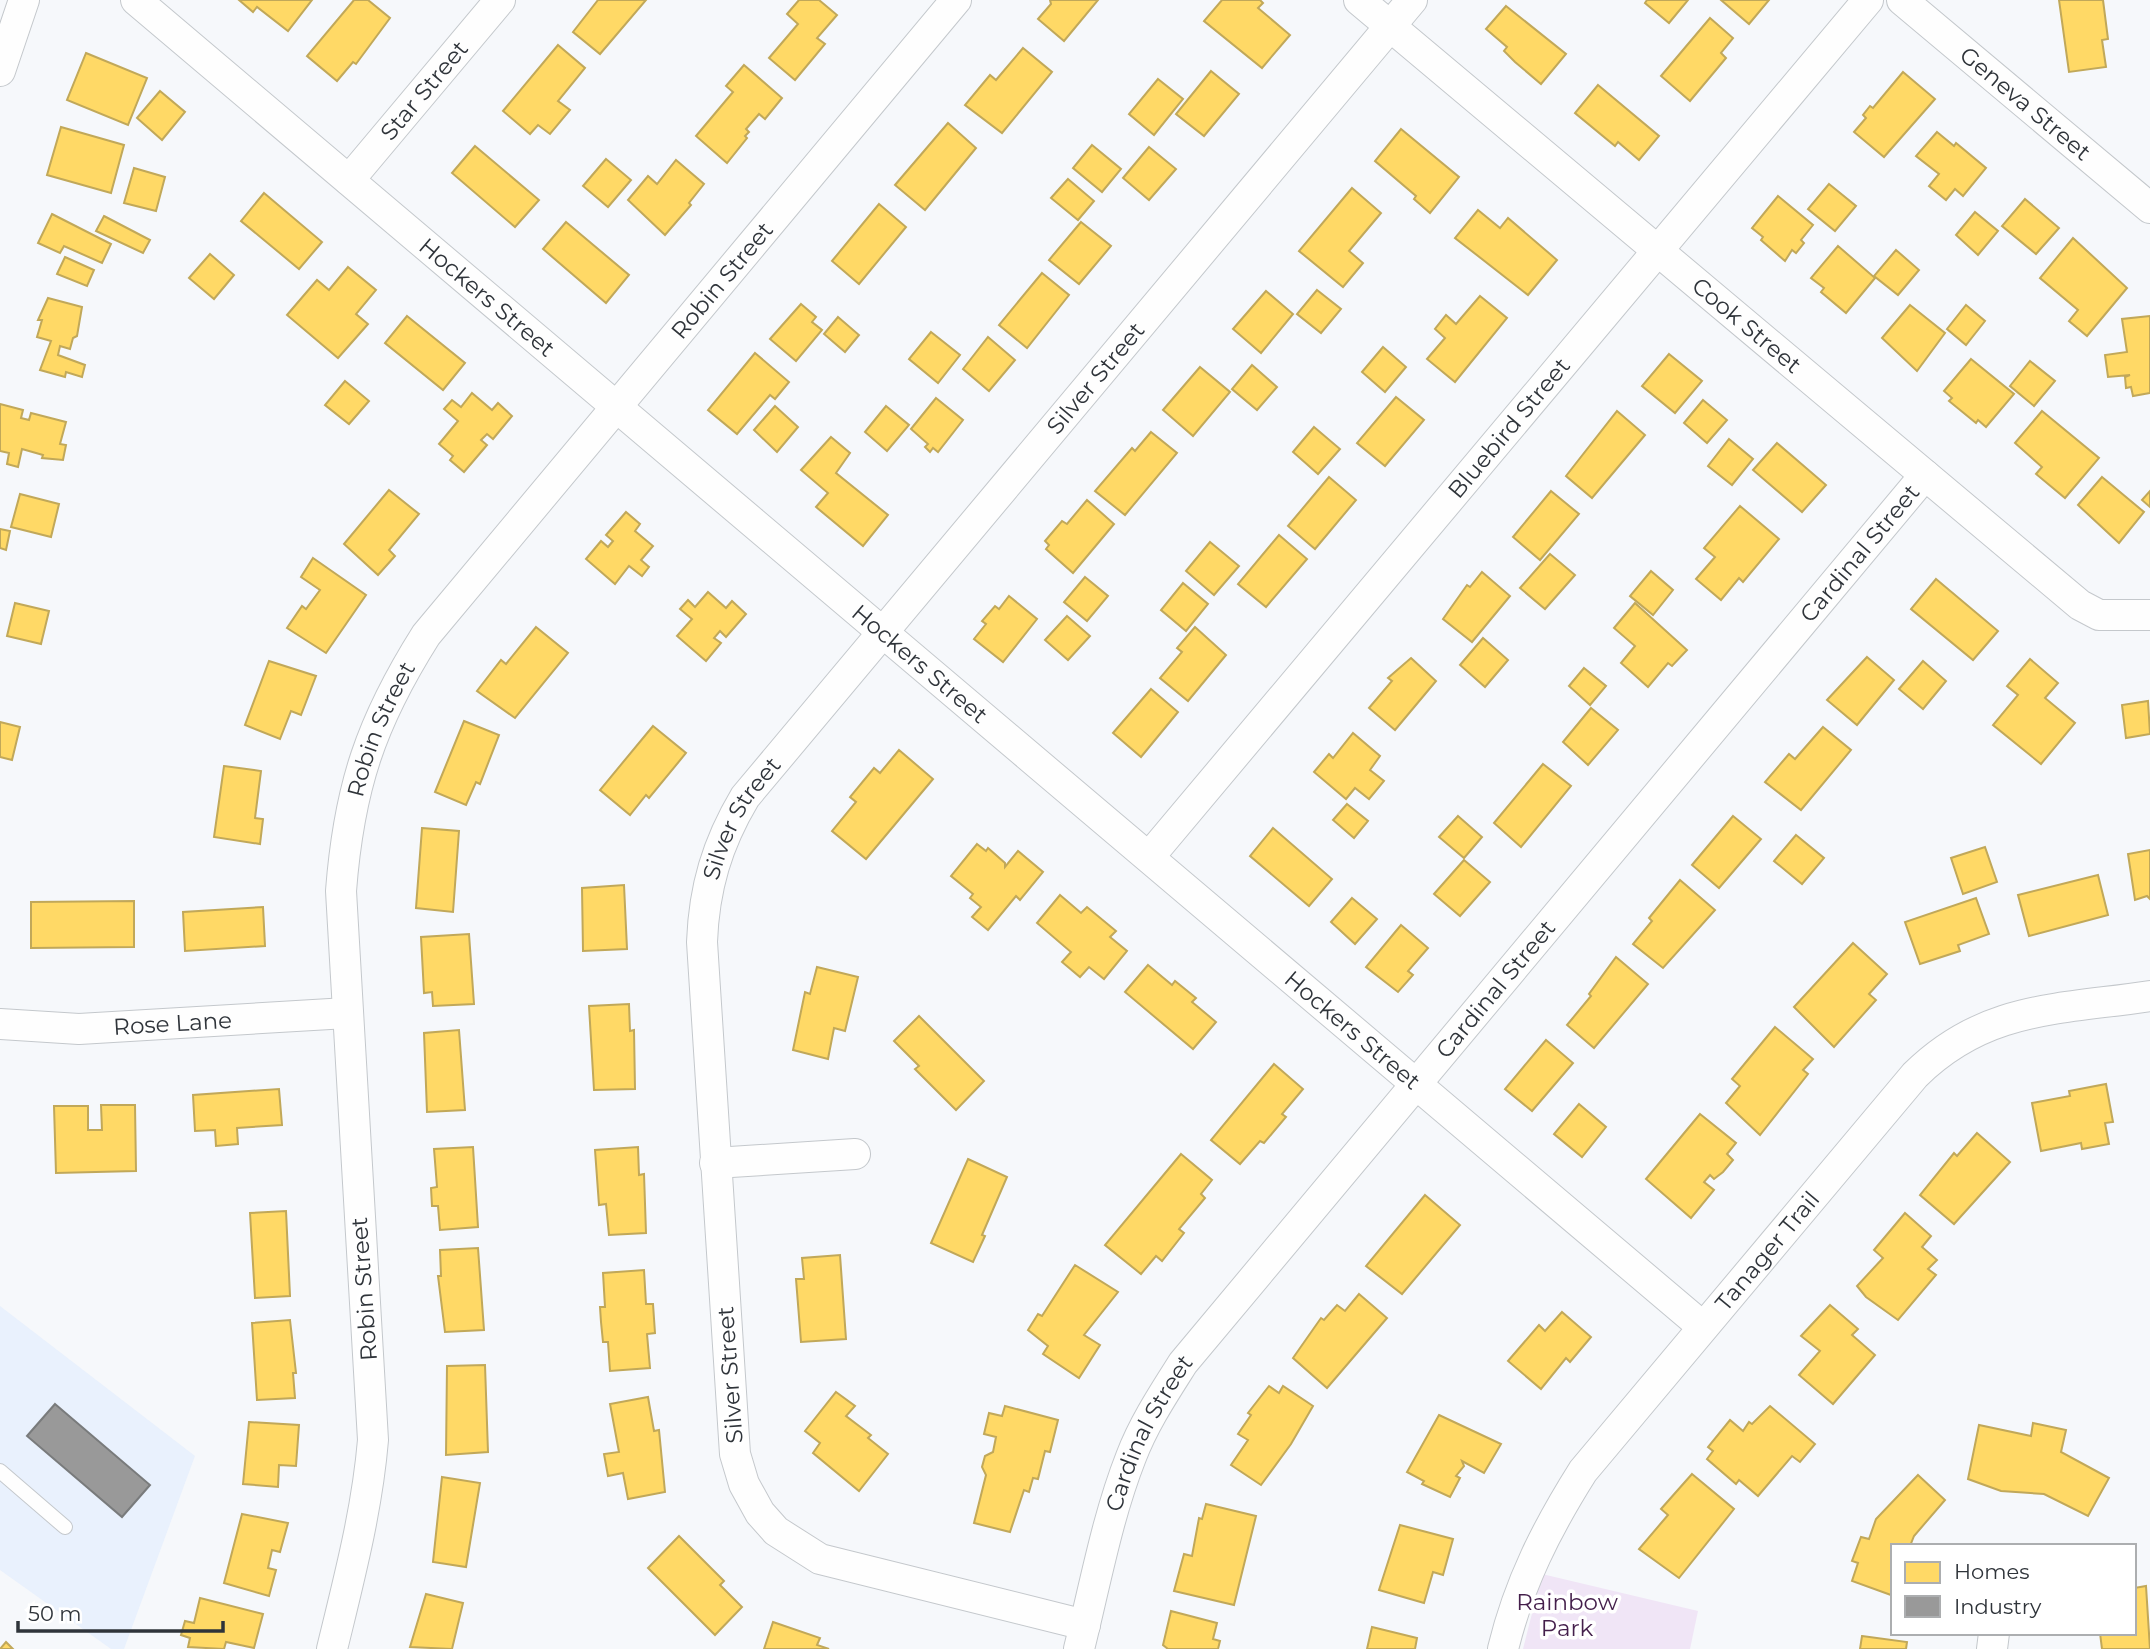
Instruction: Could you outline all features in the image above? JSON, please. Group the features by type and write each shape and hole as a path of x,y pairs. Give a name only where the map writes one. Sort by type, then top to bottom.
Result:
{"street":[{"path":"0,71 24,0"},
{"name":"Hockers Street","path":"136,0 1703,1327"},
{"name":"Star Street","path":"349,180 500,0"},
{"name":"Robin Street","path":"332,1649 365,1510 373,1440 341,891 345,836 356,782 373,731 397,681 426,635 956,0"},
{"name":"Cook Street","path":"1359,0 2080,605 2099,615 2150,615"},
{"name":"Silver Street","path":"1082,1637 820,1559 776,1531 760,1513 744,1484 735,1454 702,942 703,904 713,863 727,828 745,797 1412,0"},
{"name":"Bluebird Street","path":"1149,858 1868,0"},
{"name":"Geneva Street","path":"1902,0 2150,208"},
{"name":"Cardinal Street","path":"1082,1637 1115,1506 1131,1455 1154,1408 1183,1363 1925,475"},
{"name":"Tanager Trail","path":"1503,1649 1527,1570 1550,1522 1583,1471 1915,1075 1937,1054 1986,1025 2016,1016 2150,996"},
{"name":"Rose Lane","path":"0,1024 79,1029 347,1013"},
{"path":"715,1163 855,1154"}],"lane":[{"path":"0,1471 65,1527"}],"shaded area":[{"path":"0,1306 195,1456 124,1649 111,1649 0,1570"}],"green space":[{"name":"Rainbow Park","path":"1542,1574 1698,1611 1690,1649 1523,1649"}],"building: Homes":[{"path":"239,0 312,0 288,31 257,7 253,12"},
{"path":"354,0 368,0 390,18 356,64 353,62 337,81 307,56"},
{"path":"598,0 646,0 600,54 573,32"},
{"path":"799,0 819,0 837,15 817,38 825,44 795,80 769,58 798,24 787,14"},
{"path":"1050,0 1098,0 1064,41 1038,19 1051,4"},
{"path":"1222,0 1260,0 1263,3 1258,8 1290,35 1262,68 1204,21"},
{"path":"1647,0 1688,0 1669,23 1645,3"},
{"path":"1721,0 1769,0 1749,24"},
{"path":"2059,0 2103,0 2108,39 2102,40 2106,67 2069,72"},
{"path":"1506,6 1566,54 1541,84 1504,51 1507,47 1486,29"},
{"path":"1710,18 1733,38 1721,53 1726,58 1690,101 1661,76"},
{"path":"558,45 585,68 558,101 570,110 550,134 538,125 530,134 503,111"},
{"path":"1023,48 1052,72 1002,133 965,105 990,75 996,80"},
{"path":"86,53 147,78 128,125 67,100"},
{"path":"744,65 782,98 765,119 759,114 746,129 749,132 745,136 747,138 727,163 696,136 733,92 726,86"},
{"path":"1211,71 1239,94 1204,136 1176,114"},
{"path":"1903,72 1935,99 1884,157 1854,132 1866,118 1863,115 1870,106 1873,108"},
{"path":"1158,79 1183,99 1154,135 1129,114"},
{"path":"1598,85 1659,136 1639,160 1618,142 1615,146 1575,113"},
{"path":"160,91 185,112 162,140 137,118"},
{"path":"948,123 976,148 925,210 895,185"},
{"path":"61,127 124,145 111,193 47,175"},
{"path":"1401,129 1459,177 1430,213 1414,199 1416,196 1375,161"},
{"path":"1937,132 1954,146 1956,143 1986,168 1963,196 1955,189 1946,200 1929,186 1939,174 1916,156"},
{"path":"1092,145 1121,169 1102,192 1073,168"},
{"path":"475,146 539,200 515,227 452,173"},
{"path":"1149,147 1176,169 1149,200 1123,178"},
{"path":"606,159 631,180 608,207 583,186"},
{"path":"676,160 704,184 689,203 691,205 665,235 628,200 648,176 657,184"},
{"path":"134,168 165,177 156,211 124,203"},
{"path":"1068,179 1094,201 1078,220 1051,198"},
{"path":"1829,184 1856,206 1835,231 1808,209"},
{"path":"1352,188 1381,213 1349,251 1363,263 1343,287 1299,251"},
{"path":"264,193 322,242 299,269 241,221"},
{"path":"1778,196 1813,225 1801,240 1804,243 1796,253 1792,250 1785,261 1761,240 1763,237 1752,228"},
{"path":"2025,199 2059,228 2036,254 2002,226"},
{"path":"879,204 906,227 859,284 832,261"},
{"path":"1478,210 1500,228 1508,218 1557,260 1528,295 1455,238"},
{"path":"1975,212 1998,231 1978,255 1956,235"},
{"path":"52,214 111,244 102,263 64,246 60,253 38,243"},
{"path":"104,216 150,240 143,253 96,231"},
{"path":"566,222 629,275 606,303 543,249"},
{"path":"1081,222 1111,246 1079,284 1049,260"},
{"path":"2073,238 2127,288 2087,336 2069,321 2078,310 2040,278"},
{"path":"1838,246 1875,278 1846,313 1821,292 1824,288 1811,278"},
{"path":"1896,250 1919,270 1898,295 1874,276"},
{"path":"210,254 234,275 214,299 189,278"},
{"path":"65,257 94,270 87,286 57,274"},
{"path":"348,267 376,290 356,314 368,324 338,358 287,315 317,280 329,290"},
{"path":"1042,273 1069,295 1027,348 999,325"},
{"path":"1317,290 1341,309 1321,333 1297,314"},
{"path":"1266,291 1293,314 1261,353 1233,329"},
{"path":"1480,296 1507,318 1455,382 1427,359 1445,338 1435,329 1446,315 1456,324"},
{"path":"48,298 82,307 77,336 73,338 70,349 60,346 58,355 85,365 82,377 66,372 65,377 40,370 51,341 37,337 42,320 38,320"},
{"path":"801,304 816,317 812,322 822,330 796,361 770,339"},
{"path":"1910,305 1945,333 1917,371 1882,338"},
{"path":"1966,305 1985,321 1966,345 1947,329"},
{"path":"407,316 465,363 443,390 385,343"},
{"path":"2150,316 2150,393 2133,396 2131,387 2126,388 2125,377 2130,375 2108,377 2105,355 2127,352 2122,319"},
{"path":"838,317 859,335 845,352 824,334"},
{"path":"931,332 960,355 938,383 909,359"},
{"path":"988,337 1015,360 989,391 963,369"},
{"path":"1383,347 1406,367 1385,392 1362,372"},
{"path":"755,353 789,382 775,399 770,395 737,434 708,410"},
{"path":"1669,354 1702,381 1675,413 1642,386"},
{"path":"1971,359 2014,394 1986,427 1978,420 1976,423 1949,401 1952,398 1944,391"},
{"path":"2030,361 2055,381 2034,406 2010,386"},
{"path":"1252,365 1277,387 1257,410 1232,389"},
{"path":"1200,367 1230,392 1193,436 1163,410"},
{"path":"345,381 369,401 349,424 325,405"},
{"path":"472,393 492,410 498,403 512,416 493,439 487,434 481,440 487,445 464,472 450,460 453,456 439,444 458,421 444,409 452,400 461,407"},
{"path":"1396,397 1424,420 1385,466 1357,443"},
{"path":"936,398 963,420 938,452 933,448 930,452 925,447 928,444 911,429"},
{"path":"1703,400 1727,420 1707,443 1684,423"},
{"path":"0,404 23,410 21,418 29,420 31,413 66,422 60,444 66,445 63,460 42,458 43,455 22,449 18,467 7,464 9,453 0,451"},
{"path":"775,406 798,427 777,452 754,430"},
{"path":"886,406 909,425 887,451 865,432"},
{"path":"1617,411 1645,435 1592,498 1566,476"},
{"path":"2042,411 2099,458 2065,498 2036,474 2042,467 2015,443"},
{"path":"1314,427 1340,449 1318,474 1293,452"},
{"path":"1151,432 1177,453 1125,515 1095,491 1132,448 1135,451"},
{"path":"831,437 850,453 836,473 888,515 863,546 816,507 828,493 801,470"},
{"path":"1729,439 1753,459 1732,485 1708,466"},
{"path":"1777,443 1826,485 1802,512 1753,470"},
{"path":"1329,477 1356,500 1315,549 1288,526"},
{"path":"2102,477 2144,512 2119,543 2078,505"},
{"path":"389,490 419,514 389,550 395,556 378,575 344,544"},
{"path":"1551,491 1579,514 1540,560 1513,537"},
{"path":"2150,491 2150,507 2142,500"},
{"path":"20,494 59,504 51,537 11,527"},
{"path":"1087,500 1114,524 1073,573 1046,549 1049,545 1045,541 1062,521 1067,524"},
{"path":"1740,506 1779,539 1743,582 1739,578 1721,600 1696,579 1715,557 1704,548"},
{"path":"626,512 640,524 635,531 653,546 641,560 649,567 642,576 629,566 615,584 586,559 601,541 608,547 613,541 606,535"},
{"path":"0,529 10,531 6,550 0,548"},
{"path":"1279,535 1307,559 1266,607 1238,584"},
{"path":"1210,542 1239,566 1214,595 1186,571"},
{"path":"1550,554 1575,575 1545,609 1520,588"},
{"path":"313,558 366,595 326,653 287,628 302,606 306,609 320,590 301,577"},
{"path":"1651,571 1673,590 1653,615 1630,596"},
{"path":"1482,572 1510,596 1472,642 1443,619 1467,585 1470,587"},
{"path":"1085,577 1108,596 1087,621 1064,602"},
{"path":"1936,579 1998,631 1973,660 1911,609"},
{"path":"1183,583 1208,604 1186,631 1161,610"},
{"path":"708,592 726,608 732,601 746,614 726,637 720,631 714,638 721,643 706,661 677,636 692,619 680,609 688,600 695,607"},
{"path":"1009,596 1037,619 1003,662 974,639 986,624 982,621 995,606 999,609"},
{"path":"15,603 49,611 41,644 7,636"},
{"path":"1635,603 1687,650 1672,666 1668,663 1648,687 1621,663 1635,646 1614,628"},
{"path":"1067,616 1090,636 1068,660 1045,640"},
{"path":"536,627 568,653 515,718 477,691 501,660 506,664"},
{"path":"1195,627 1226,655 1188,701 1160,678 1182,652 1177,648"},
{"path":"1483,638 1508,660 1485,687 1460,665"},
{"path":"1867,657 1894,680 1857,725 1827,700"},
{"path":"1411,658 1436,681 1395,730 1369,708 1392,681 1388,678"},
{"path":"2030,659 2058,683 2045,698 2075,723 2041,764 1993,725 2018,695 2007,686"},
{"path":"269,661 316,676 301,715 291,711 280,739 245,725"},
{"path":"1923,661 1946,681 1923,709 1899,689"},
{"path":"1584,668 1606,686 1590,705 1569,686"},
{"path":"1151,689 1178,712 1141,757 1113,733"},
{"path":"2148,701 2150,734 2126,738 2122,705"},
{"path":"1591,708 1618,730 1588,765 1563,742"},
{"path":"464,721 499,735 480,784 476,782 466,805 435,792"},
{"path":"0,722 20,727 12,760 0,757"},
{"path":"653,726 686,753 649,798 646,795 630,815 600,790"},
{"path":"1823,727 1851,750 1801,810 1765,782 1789,754 1795,759"},
{"path":"1353,733 1380,756 1370,770 1384,781 1369,799 1355,788 1346,799 1314,772 1329,754 1333,758"},
{"path":"899,750 933,779 866,859 832,831 856,802 850,797 874,768 880,773"},
{"path":"1543,764 1571,786 1521,847 1494,823"},
{"path":"224,766 261,771 255,818 263,819 260,844 214,837"},
{"path":"1347,804 1368,821 1354,838 1333,820"},
{"path":"1458,816 1482,837 1464,858 1439,837"},
{"path":"1733,816 1761,839 1719,888 1692,865"},
{"path":"422,828 459,831 453,912 416,908"},
{"path":"1273,828 1332,879 1309,906 1250,856"},
{"path":"1796,835 1824,858 1802,884 1774,861"},
{"path":"977,844 986,851 988,848 1005,863 1005,867 1018,851 1043,872 1020,900 1016,896 988,930 972,917 981,907 970,898 973,894 951,876"},
{"path":"1985,847 1997,882 1963,894 1951,858"},
{"path":"2150,850 2150,899 2147,896 2135,900 2128,854"},
{"path":"1464,860 1490,882 1460,916 1434,894"},
{"path":"2098,875 2108,915 2029,936 2018,895"},
{"path":"1680,880 1715,910 1663,968 1633,944 1652,921 1649,918"},
{"path":"624,885 627,949 583,951 582,888"},
{"path":"1060,895 1081,913 1087,907 1116,931 1110,937 1127,951 1104,979 1089,967 1080,977 1062,962 1071,952 1037,923"},
{"path":"1352,898 1377,919 1355,944 1331,922"},
{"path":"1976,898 1989,934 1958,945 1960,951 1920,964 1905,922"},
{"path":"134,901 134,947 31,948 31,902"},
{"path":"263,907 265,946 185,951 183,912"},
{"path":"1401,925 1428,948 1408,971 1413,975 1398,992 1366,967"},
{"path":"469,934 474,1004 433,1006 432,992 424,993 421,937"},
{"path":"1853,943 1887,974 1869,994 1876,1000 1834,1047 1794,1007"},
{"path":"1616,957 1648,984 1594,1048 1567,1025 1591,996 1589,994"},
{"path":"1148,965 1172,985 1175,981 1196,998 1192,1002 1216,1022 1193,1049 1125,992"},
{"path":"817,967 858,977 845,1031 834,1028 828,1059 793,1050 805,992 810,994"},
{"path":"629,1004 630,1031 634,1030 635,1089 594,1090 589,1006"},
{"path":"919,1016 984,1081 956,1110 915,1069 919,1066 894,1041"},
{"path":"1775,1027 1813,1059 1803,1070 1808,1074 1760,1135 1726,1103 1740,1086 1732,1079"},
{"path":"459,1030 465,1110 427,1112 424,1033"},
{"path":"1546,1040 1573,1063 1532,1111 1505,1089"},
{"path":"1274,1064 1303,1089 1282,1114 1286,1117 1264,1143 1260,1141 1240,1164 1211,1140"},
{"path":"2106,1084 2113,1122 2105,1123 2109,1144 2082,1149 2081,1143 2041,1151 2032,1103 2070,1096 2069,1091"},
{"path":"279,1089 282,1125 237,1128 238,1144 216,1146 215,1130 195,1131 193,1095"},
{"path":"1579,1104 1606,1127 1582,1157 1554,1134"},
{"path":"101,1105 135,1105 136,1171 56,1173 54,1106 88,1106 88,1130 102,1130"},
{"path":"1700,1114 1736,1143 1727,1154 1733,1160 1714,1179 1710,1175 1704,1182 1714,1190 1691,1218 1646,1179"},
{"path":"1977,1133 2010,1162 1954,1224 1920,1195 1954,1153 1957,1156"},
{"path":"473,1147 478,1227 440,1230 438,1206 432,1206 431,1188 437,1187 434,1149"},
{"path":"638,1147 639,1175 644,1174 646,1233 609,1235 606,1204 599,1205 595,1150"},
{"path":"1181,1154 1212,1180 1201,1194 1205,1198 1179,1229 1184,1233 1162,1261 1156,1256 1141,1274 1105,1245"},
{"path":"968,1159 1007,1177 973,1262 931,1243"},
{"path":"1425,1195 1460,1225 1402,1294 1366,1266"},
{"path":"286,1211 290,1296 255,1298 250,1213"},
{"path":"1905,1213 1931,1236 1922,1247 1937,1260 1928,1269 1936,1275 1898,1320 1866,1297 1857,1286 1883,1258 1874,1250"},
{"path":"478,1248 484,1330 445,1332 438,1276 441,1276 440,1250"},
{"path":"840,1255 846,1339 801,1342 796,1279 804,1279 802,1258"},
{"path":"1075,1265 1118,1292 1084,1335 1100,1345 1079,1378 1043,1354 1048,1346 1028,1330 1038,1314 1042,1316"},
{"path":"644,1270 646,1304 653,1304 655,1333 647,1334 650,1368 610,1371 608,1342 603,1342 601,1322 600,1307 605,1307 603,1273"},
{"path":"1359,1294 1387,1318 1327,1388 1293,1358 1321,1318 1324,1320 1337,1305 1345,1311"},
{"path":"1830,1305 1858,1329 1852,1335 1875,1355 1833,1404 1799,1375 1820,1351 1801,1336"},
{"path":"1562,1312 1591,1337 1570,1362 1566,1358 1541,1389 1508,1361 1539,1325 1545,1331"},
{"path":"290,1320 296,1373 293,1373 295,1398 257,1400 252,1323"},
{"path":"485,1365 488,1452 446,1455 447,1366"},
{"path":"1269,1386 1279,1393 1283,1386 1313,1406 1291,1444 1261,1485 1231,1465 1248,1440 1238,1434 1251,1415 1248,1413"},
{"path":"836,1392 855,1406 846,1416 871,1435 868,1438 888,1454 859,1491 813,1453 820,1443 805,1431"},
{"path":"648,1397 654,1431 659,1430 665,1492 628,1499 623,1473 608,1476 604,1454 619,1452 610,1404"},
{"path":"1005,1406 1058,1420 1050,1452 1045,1451 1038,1479 1033,1478 1029,1492 1024,1490 1010,1532 974,1523 986,1475 982,1467 985,1456 993,1452 996,1437 984,1434 989,1413 1002,1416"},
{"path":"1770,1406 1815,1444 1800,1462 1792,1456 1758,1496 1739,1480 1736,1484 1707,1459 1713,1451 1708,1447 1730,1420 1743,1431 1749,1422 1752,1424"},
{"path":"1439,1415 1501,1444 1484,1473 1462,1461 1464,1466 1456,1476 1460,1478 1450,1497 1422,1484 1424,1481 1407,1472"},
{"path":"249,1422 299,1425 296,1466 279,1465 278,1487 243,1484"},
{"path":"2033,1423 2066,1430 2061,1452 2109,1478 2088,1516 2044,1494 2001,1491 1968,1479 1979,1425 2031,1436"},
{"path":"1692,1474 1734,1509 1679,1578 1639,1549 1668,1515 1661,1509"},
{"path":"1918,1475 1945,1500 1914,1536 1911,1544 1891,1544 1891,1595 1852,1581 1858,1563 1852,1561 1861,1537 1869,1539 1876,1519"},
{"path":"442,1477 480,1483 466,1567 433,1562"},
{"path":"1206,1504 1256,1516 1234,1605 1174,1591 1184,1554 1192,1556 1199,1518 1202,1519"},
{"path":"242,1514 288,1523 280,1552 272,1550 268,1568 276,1570 269,1596 224,1583"},
{"path":"1400,1525 1453,1539 1443,1575 1433,1572 1424,1603 1379,1590"},
{"path":"679,1536 724,1581 720,1585 742,1607 715,1635 648,1568"},
{"path":"2146,1586 2150,1649 2102,1649 2100,1635 2136,1635 2136,1588"},
{"path":"426,1594 463,1603 452,1649 410,1647"},
{"path":"200,1598 263,1614 254,1648 226,1642 224,1649 188,1647 190,1638 181,1635 185,1621 194,1623"},
{"path":"1171,1611 1217,1623 1213,1639 1220,1641 1218,1649 1168,1649 1163,1645"},
{"path":"773,1622 820,1638 817,1645 829,1649 764,1649"},
{"path":"1372,1627 1417,1638 1415,1649 1367,1649"},
{"path":"1862,1636 1907,1642 1906,1649 1860,1649"},
{"path":"6,1642 13,1649 0,1649"}],"building: Industry":[{"path":"55,1404 150,1485 122,1517 27,1436"}]}
